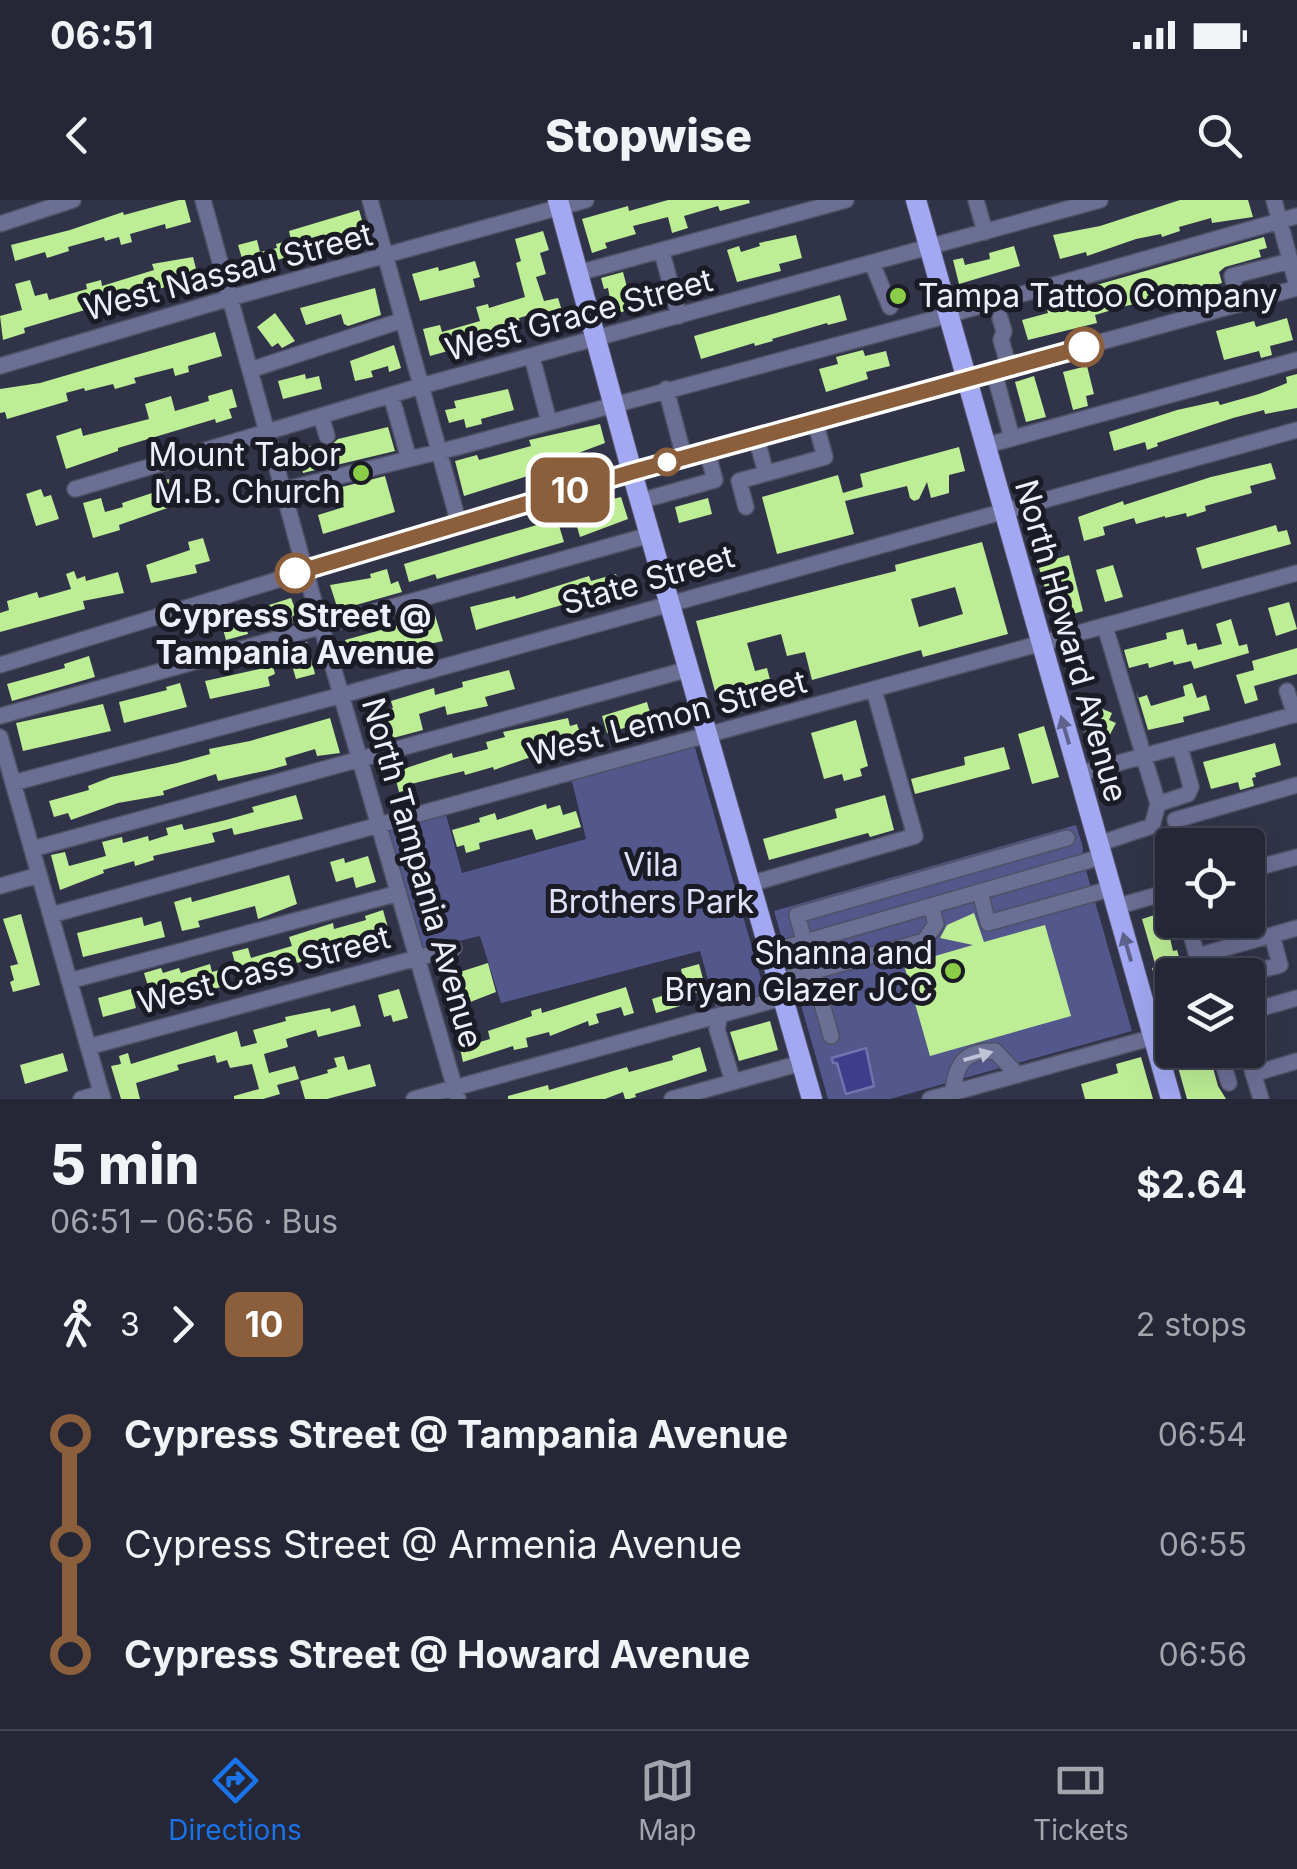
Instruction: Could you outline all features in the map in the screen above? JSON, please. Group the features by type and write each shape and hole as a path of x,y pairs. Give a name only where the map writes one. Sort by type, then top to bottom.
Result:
{"main road":[{"name":"North Howard Avenue","path":"916,200 1113,898 1155,1013"},
{"path":"559,204 812,1099"},
{"name":"North Howard Avenue","path":"1167,1068 1170,1099"}],"street":[{"path":"0,224 73,200"},
{"name":"North Tampania Avenue","path":"203,200 305,570 457,1093"},
{"path":"370,200 459,524"},
{"name":"West Nassau Street","path":"0,366 559,204 586,200"},
{"path":"578,274 846,200"},
{"path":"976,200 985,232"},
{"name":"West Grace Street","path":"75,489 421,386 1100,200"},
{"path":"0,665 666,462 1297,287 1274,200"},
{"path":"283,490 947,314 1297,216"},
{"path":"663,256 680,316"},
{"path":"1239,304 1232,276 1290,261"},
{"path":"872,263 890,308"},
{"path":"1000,318 1004,331 1001,369 1005,412 1012,438"},
{"path":"250,370 404,320"},
{"path":"532,357 547,414"},
{"path":"984,446 1297,360"},
{"path":"666,389 684,457"},
{"path":"391,396 409,458"},
{"path":"977,421 1005,412"},
{"path":"321,416 327,436"},
{"path":"746,507 738,480 825,457 816,421"},
{"name":"State Street","path":"13,783 1297,430"},
{"path":"756,437 766,473"},
{"path":"640,501 716,480 708,451"},
{"path":"666,462 674,491"},
{"path":"0,716 650,535"},
{"name":"West Lemon Street","path":"50,915 1297,573"},
{"path":"770,952 1043,874 1152,826 1158,804 1107,633"},
{"path":"32,850 689,669"},
{"path":"750,884 914,836 874,690"},
{"path":"1078,774 1296,715 1287,691"},
{"path":"0,737 102,1096 81,1099"},
{"path":"1158,804 1188,794 1191,787 1180,746"},
{"path":"1174,820 1297,786"},
{"path":"831,1036 797,915 1067,838"},
{"path":"1265,865 1297,857"},
{"path":"1043,874 1052,905"},
{"path":"0,886 40,876"},
{"path":"980,892 988,923 1052,905 1155,893"},
{"path":"69,981 399,893"},
{"path":"414,1099 457,1093 720,1016 813,972 924,940 936,924 931,906"},
{"path":"1192,938 1198,956 1297,928"},
{"path":"1265,968 1280,964 1272,935"},
{"name":"West Cass Street","path":"88,1047 454,948"},
{"path":"1209,952 1211,958"},
{"path":"1265,1007 1297,998"},
{"path":"720,1016 717,1029 733,1082"},
{"path":"930,1099 1155,1037"},
{"path":"953,1092 958,1064 964,1057 996,1051 1018,1075"},
{"path":"1254,1074 1297,1061"},
{"path":"672,1099 801,1063"},
{"path":"1225,1068 1229,1083"},
{"path":"1252,1068 1260,1099"}],"green space":[{"name":"Vila Brothers Park","path":"685,746 695,748 765,993 760,998 717,1011 700,951 501,1003 480,936 421,950 387,836 391,829 445,811 462,873 586,839 571,777"},
{"name":"Shanna and Bryan Glazer JCC","path":"1076,825 1132,1031 890,1099 828,1099 774,911"}],"shaded area":[{"path":"866,1048 874,1086 846,1094 832,1058"}],"building":[{"path":"185,200 191,222 166,229 165,224 130,234 132,242 121,245 119,237 105,241 104,237 68,247 69,251 47,258 45,252 15,261 11,245"},
{"path":"668,200 750,203 720,211 718,206 684,216 688,228 672,233 668,217 633,226 636,234 605,243 607,248 592,253 582,219"},
{"path":"1180,200 1248,200 1253,217 1212,223 1211,218 1179,227 1180,231 1162,237 1161,234 1136,239 1087,256 1086,252 1060,259 1053,235 1100,226"},
{"path":"359,210 366,234 253,267 251,259 243,262 238,245 257,240 260,252 277,248 276,244 291,240 289,231"},
{"path":"543,231 549,250 540,253 546,274 536,277 544,301 558,298 564,317 549,322 546,310 519,318 522,330 430,356 423,329 440,325 442,332 480,321 476,307 488,304 489,308 525,297 516,263 521,261 515,239"},
{"path":"796,235 802,258 779,264 781,271 737,282 727,250 739,246 741,252 760,246 759,243"},
{"path":"1264,237 1267,248 1259,250 1261,257 1225,267 1219,272 1222,283 1122,307 1095,315 1097,323 1028,340 1022,320 1048,313 1045,302"},
{"path":"1014,246 1020,266 959,284 953,260 963,258 965,265 990,259 989,253"},
{"path":"193,257 200,284 181,289 180,283 122,299 24,328 25,333 3,340 0,316 22,310 15,284 30,280 35,296 47,293 49,300 87,289 86,284 101,280 102,286 154,270 152,264"},
{"path":"475,261 480,277 473,279 475,287 420,301 412,274"},
{"path":"623,272 628,291 650,285 654,301 613,315 608,288 604,289 601,278"},
{"path":"375,288 381,315 348,326 341,314 306,325 300,308"},
{"path":"840,295 847,320 701,359 694,336"},
{"path":"275,313 295,341 282,348 278,343 272,347 257,327"},
{"path":"1287,318 1293,340 1270,346 1272,355 1261,358 1259,351 1224,360 1216,331 1254,321 1256,327"},
{"path":"215,332 222,356 188,366 189,372 175,376 173,368 134,378 136,383 115,389 113,384 85,391 84,388 66,393 68,401 7,419 5,412 0,413 0,389 40,383"},
{"path":"394,345 401,368 389,372 388,366 371,371 373,377 355,381 350,361"},
{"path":"863,350 865,356 886,351 890,366 866,372 868,379 826,392 819,369 838,364 836,357"},
{"path":"1087,366 1094,394 1086,396 1088,406 1073,410 1063,372"},
{"path":"305,374 306,379 319,376 322,389 283,399 278,381"},
{"path":"1297,374 1297,408 1265,414 1264,410 1233,418 1157,443 1158,446 1147,450 1145,442 1114,451 1109,432 1177,410 1218,401 1220,405 1259,394 1287,383 1286,377"},
{"path":"1034,376 1046,417 1026,422 1015,382"},
{"path":"232,389 237,407 229,409 232,418 216,423 215,419 118,448 66,469 56,436 81,428 83,436 149,419 145,404 171,396 175,411"},
{"path":"508,389 514,410 481,419 482,424 466,428 464,419 449,423 445,410 456,408 454,401"},
{"path":"600,424 605,443 533,470 534,474 464,496 455,461 477,455 479,460 531,446 529,440"},
{"path":"388,427 395,451 303,473 299,449 319,444 329,447 338,439"},
{"path":"959,447 965,471 949,475 949,493 931,498 927,482 914,501 907,486 845,501 854,534 777,554 762,497 838,475 843,493 863,487 860,474"},
{"path":"1271,463 1276,479 1250,486 1252,493 1205,506 1206,511 1187,517 1186,513 1136,524 1134,518 1103,527 1105,535 1084,541 1078,517 1123,501 1124,505 1211,477"},
{"path":"385,476 395,512 323,534 318,515 344,507 338,488"},
{"path":"169,479 176,505 93,538 83,503 101,498 105,512 123,507 122,503 161,490 159,481"},
{"path":"41,489 44,497 51,495 59,519 36,526 26,494"},
{"path":"621,497 628,519 580,537 572,509"},
{"path":"708,498 712,514 679,523 675,507"},
{"path":"557,519 564,542 437,579 435,574 409,582 404,564"},
{"path":"1276,525 1278,532 1287,530 1291,544 1202,569 1196,548"},
{"path":"203,538 210,561 195,565 197,573 151,583 146,565 190,550 188,542"},
{"path":"982,542 1008,634 923,657 921,650 812,680 805,652 787,656 781,634 747,643 755,671 767,668 774,695 720,710 696,621 896,571 895,565","holes":["955,587 963,614 919,627 911,599"]},
{"path":"1069,555 1083,611 1054,620 1038,564"},
{"path":"1113,565 1123,597 1105,602 1096,570"},
{"path":"387,569 391,584 398,581 402,592 338,610 330,585 371,578 370,574"},
{"path":"74,571 77,579 85,576 86,581 118,572 124,593 83,601 85,609 0,632 0,613 9,610 7,601 37,592 39,598 71,589 66,574"},
{"path":"616,574 620,588 476,630 470,607 515,596 516,599 589,576 591,581"},
{"path":"291,598 297,614 292,616 294,623 276,627 269,605"},
{"path":"1289,602 1297,629 1276,636 1268,608"},
{"path":"241,609 248,634 226,640 219,615"},
{"path":"435,615 443,641 351,661 345,640"},
{"path":"1231,619 1239,646 1247,644 1249,653 1194,669 1191,661 1129,668 1124,650 1167,639 1166,633 1183,629 1187,645 1196,643 1198,650 1222,644 1216,624"},
{"path":"307,642 315,674 296,679 287,648"},
{"path":"1297,648 1297,674 1254,686 1258,700 1245,704 1236,675 1254,670 1252,661"},
{"path":"89,656 95,677 12,701 7,684 65,668 64,664"},
{"path":"273,666 275,674 268,677 270,686 210,699 205,681"},
{"path":"509,670 515,689 485,697 488,706 447,715 445,706 419,714 423,730 374,743 366,715 393,708 391,701 434,688 435,695 463,687 462,682"},
{"path":"180,683 187,707 124,723 119,702"},
{"path":"1192,683 1197,698 1206,695 1210,710 1183,717 1184,722 1148,730 1138,698 1147,695 1151,706 1185,696 1183,686"},
{"path":"647,702 652,720 607,733 602,716"},
{"path":"103,704 111,731 23,751 16,723"},
{"path":"1091,704 1112,713 1109,720 1116,723 1105,744 1084,733 1091,719 1084,716"},
{"path":"330,718 340,753 317,756 315,749 285,758 287,765 269,770 218,781 216,774 163,791 164,795 118,803 71,820 68,813 54,817 49,801 89,790 88,786 111,777 177,763 210,754 209,749"},
{"path":"568,718 570,726 577,724 582,739 494,770 493,767 465,775 464,771 411,784 413,789 399,792 394,772 452,753 453,758 488,749 486,742 505,737 503,732"},
{"path":"856,720 868,766 860,769 862,776 844,781 842,774 824,779 811,733"},
{"path":"1044,726 1059,777 1032,784 1018,734"},
{"path":"1275,743 1281,765 1255,773 1254,786 1240,790 1238,782 1211,789 1203,762"},
{"path":"1004,747 1010,769 915,794 911,779 965,765 964,757"},
{"path":"296,795 303,819 234,835 232,828 212,833 215,842 153,856 154,860 135,866 134,861 103,870 104,873 60,890 51,855 65,852 69,866 106,856 102,842 122,837 123,843 148,836 149,841 168,835 166,828 182,824 184,830 226,820 254,812 252,807"},
{"path":"885,795 894,830 870,837 868,833 769,860 763,839 837,818 835,809"},
{"path":"546,804 547,809 560,805 563,815 576,811 581,827 536,840 532,829 479,843 480,849 466,853 464,845 457,847 452,830 495,813 497,820"},
{"path":"368,856 376,882 356,888 353,877 336,882 330,862 344,858 345,863"},
{"path":"289,875 297,904 258,919 255,906 198,921 200,927 182,931 174,902 191,897 192,902"},
{"path":"383,910 390,935 363,942 365,949 348,954 346,947 297,963 295,956 273,962 276,972 240,982 232,952 248,948 251,958 292,946 289,937 333,923 334,929 366,920 365,916"},
{"path":"974,913 984,942 1045,925 1071,1016 930,1056 904,965 973,945 940,938 947,925"},
{"path":"21,914 40,985 13,992 10,966 18,964 3,919"},
{"path":"1155,915 1155,938 1170,938 1179,958 1155,958 1155,964 1142,919"},
{"path":"142,917 144,926 161,921 165,937 83,957 77,933"},
{"path":"488,963 496,992 460,1006 459,1002 449,1004 444,977"},
{"path":"210,964 212,972 219,970 224,986 203,992 200,981 167,990 170,998 153,1003 144,973 179,968 181,973"},
{"path":"699,964 706,990 678,998 680,1006 656,1013 652,999 668,994 666,987 684,982 681,969"},
{"path":"626,987 634,1013 624,1016 621,1007 596,1014 599,1023 589,1026 588,1021 550,1036 549,1032 526,1038 528,1047 514,1050 513,1046 463,1062 460,1048 490,1039 488,1031 532,1016 531,1011 541,1008 542,1013"},
{"path":"131,989 136,1008 103,1017 98,998"},
{"path":"399,989 408,1018 393,1022 391,1015 384,1017 378,995"},
{"path":"355,1005 361,1026 318,1037 316,1030 286,1039 288,1047 264,1054 269,1073 295,1066 299,1079 277,1085 280,1094 263,1099 234,1099 259,1089 252,1064 230,1068 227,1060 217,1063 215,1055 177,1065 179,1070 136,1083 140,1099 121,1099 111,1066 121,1064 119,1056 128,1053 131,1064 237,1031 241,1047 257,1043 253,1030 286,1021 285,1017"},
{"path":"770,1021 778,1050 739,1061 730,1032"},
{"path":"700,1047 707,1071 629,1099 625,1099 623,1092 605,1099 508,1099 548,1085 549,1090 627,1067 629,1072 673,1060 672,1056"},
{"path":"63,1053 68,1071 25,1084 20,1065"},
{"path":"344,1056 348,1070 370,1064 376,1086 327,1099 305,1099 300,1081 328,1073 327,1070 337,1067 334,1058"},
{"path":"1141,1057 1153,1099 1085,1099 1081,1084 1118,1073 1116,1064"},
{"path":"1178,1068 1213,1068 1226,1099 1187,1099"}],"bus line":[{"name":"10","path":"295,573 632,472 1084,347"}],"place":[{"name":"Tampa Tattoo Company","path":"898,296"},
{"name":"Mount Tabor M.B. Church","path":"361,473"},
{"name":"Cypress Street @ Tampania Avenue","path":"295,573"},
{"name":"Shanna and Bryan Glazer JCC","path":"953,971"}]}
